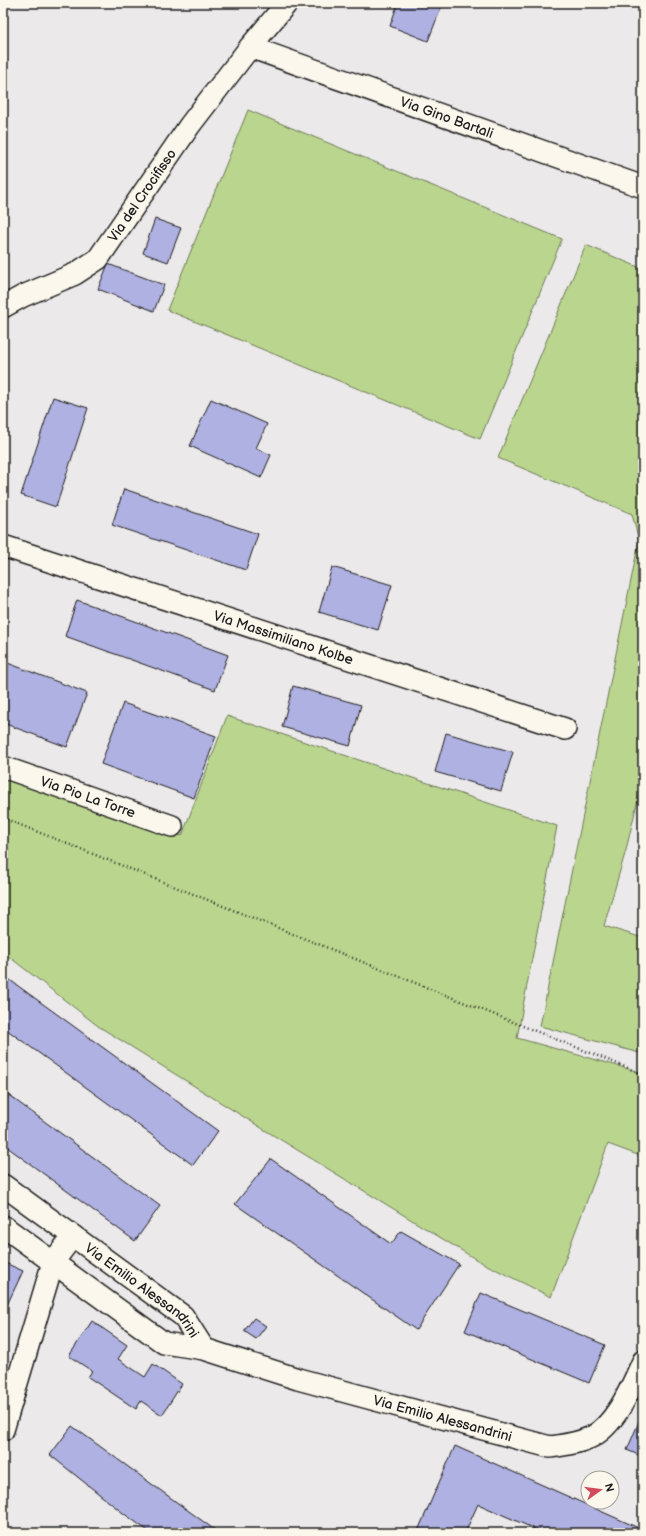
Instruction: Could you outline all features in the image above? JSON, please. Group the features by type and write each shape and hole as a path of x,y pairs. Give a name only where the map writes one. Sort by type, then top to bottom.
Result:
{"street":[{"name":"Via del Crocifisso","path":"3,307 23,296 75,274 98,259 190,125 250,47 287,3"},
{"name":"Via Gino Bartali","path":"250,47 643,187"},
{"name":"Via Massimiliano Kolbe","path":"3,546 565,730"},
{"name":"Via Pio La Torre","path":"3,767 172,826"},
{"name":"Via Emilio Alessandrini","path":"3,1186 183,1316 204,1349"},
{"name":"Via Emilio Alessandrini","path":"3,1226 164,1343 204,1349 298,1379 550,1447 569,1445 590,1438 606,1426 617,1412 643,1361"},
{"name":"Via Emilio Alessandrini","path":"3,1430 53,1262 73,1236"}],"path":[{"path":"3,818 643,1074"}],"green space":[{"path":"248,110 562,239 480,439 167,310"},
{"path":"586,245 643,269 643,778 626,850 604,926 643,938 643,1054 540,1026 639,541 632,514 498,458"},
{"path":"227,716 557,826 517,1038 643,1073 643,1157 608,1144 551,1297 477,1260 98,1026 3,952 3,773 182,836"}],"building":[{"path":"398,3 443,3 428,41 390,26"},
{"path":"155,219 181,228 168,262 143,253"},
{"path":"108,264 164,285 154,311 98,289"},
{"path":"53,397 88,408 56,507 21,495"},
{"path":"211,399 267,424 256,448 271,455 261,478 190,446"},
{"path":"124,489 258,534 246,570 112,525"},
{"path":"332,567 392,585 378,630 319,612"},
{"path":"77,600 228,655 215,690 65,636"},
{"path":"5,662 87,693 67,747 3,723 3,668"},
{"path":"293,686 361,705 350,746 282,727"},
{"path":"123,703 216,736 194,798 101,764"},
{"path":"446,733 513,752 501,791 435,772"},
{"path":"3,975 218,1131 193,1165 3,1027"},
{"path":"3,1091 160,1206 135,1241 3,1144"},
{"path":"271,1159 391,1244 401,1231 459,1264 416,1330 235,1204"},
{"path":"3,1262 23,1271 7,1305 3,1304"},
{"path":"481,1293 605,1345 589,1383 465,1331"},
{"path":"254,1318 266,1326 256,1339 244,1331"},
{"path":"92,1321 127,1345 118,1359 145,1377 153,1364 182,1384 162,1415 141,1401 136,1409 88,1377 92,1371 69,1356"},
{"path":"643,1412 643,1457 627,1450"},
{"path":"72,1426 219,1533 151,1533 123,1513 50,1455"},
{"path":"455,1446 580,1502 580,1510 598,1510 643,1530 643,1533 544,1533 478,1504 465,1533 417,1533"}]}
